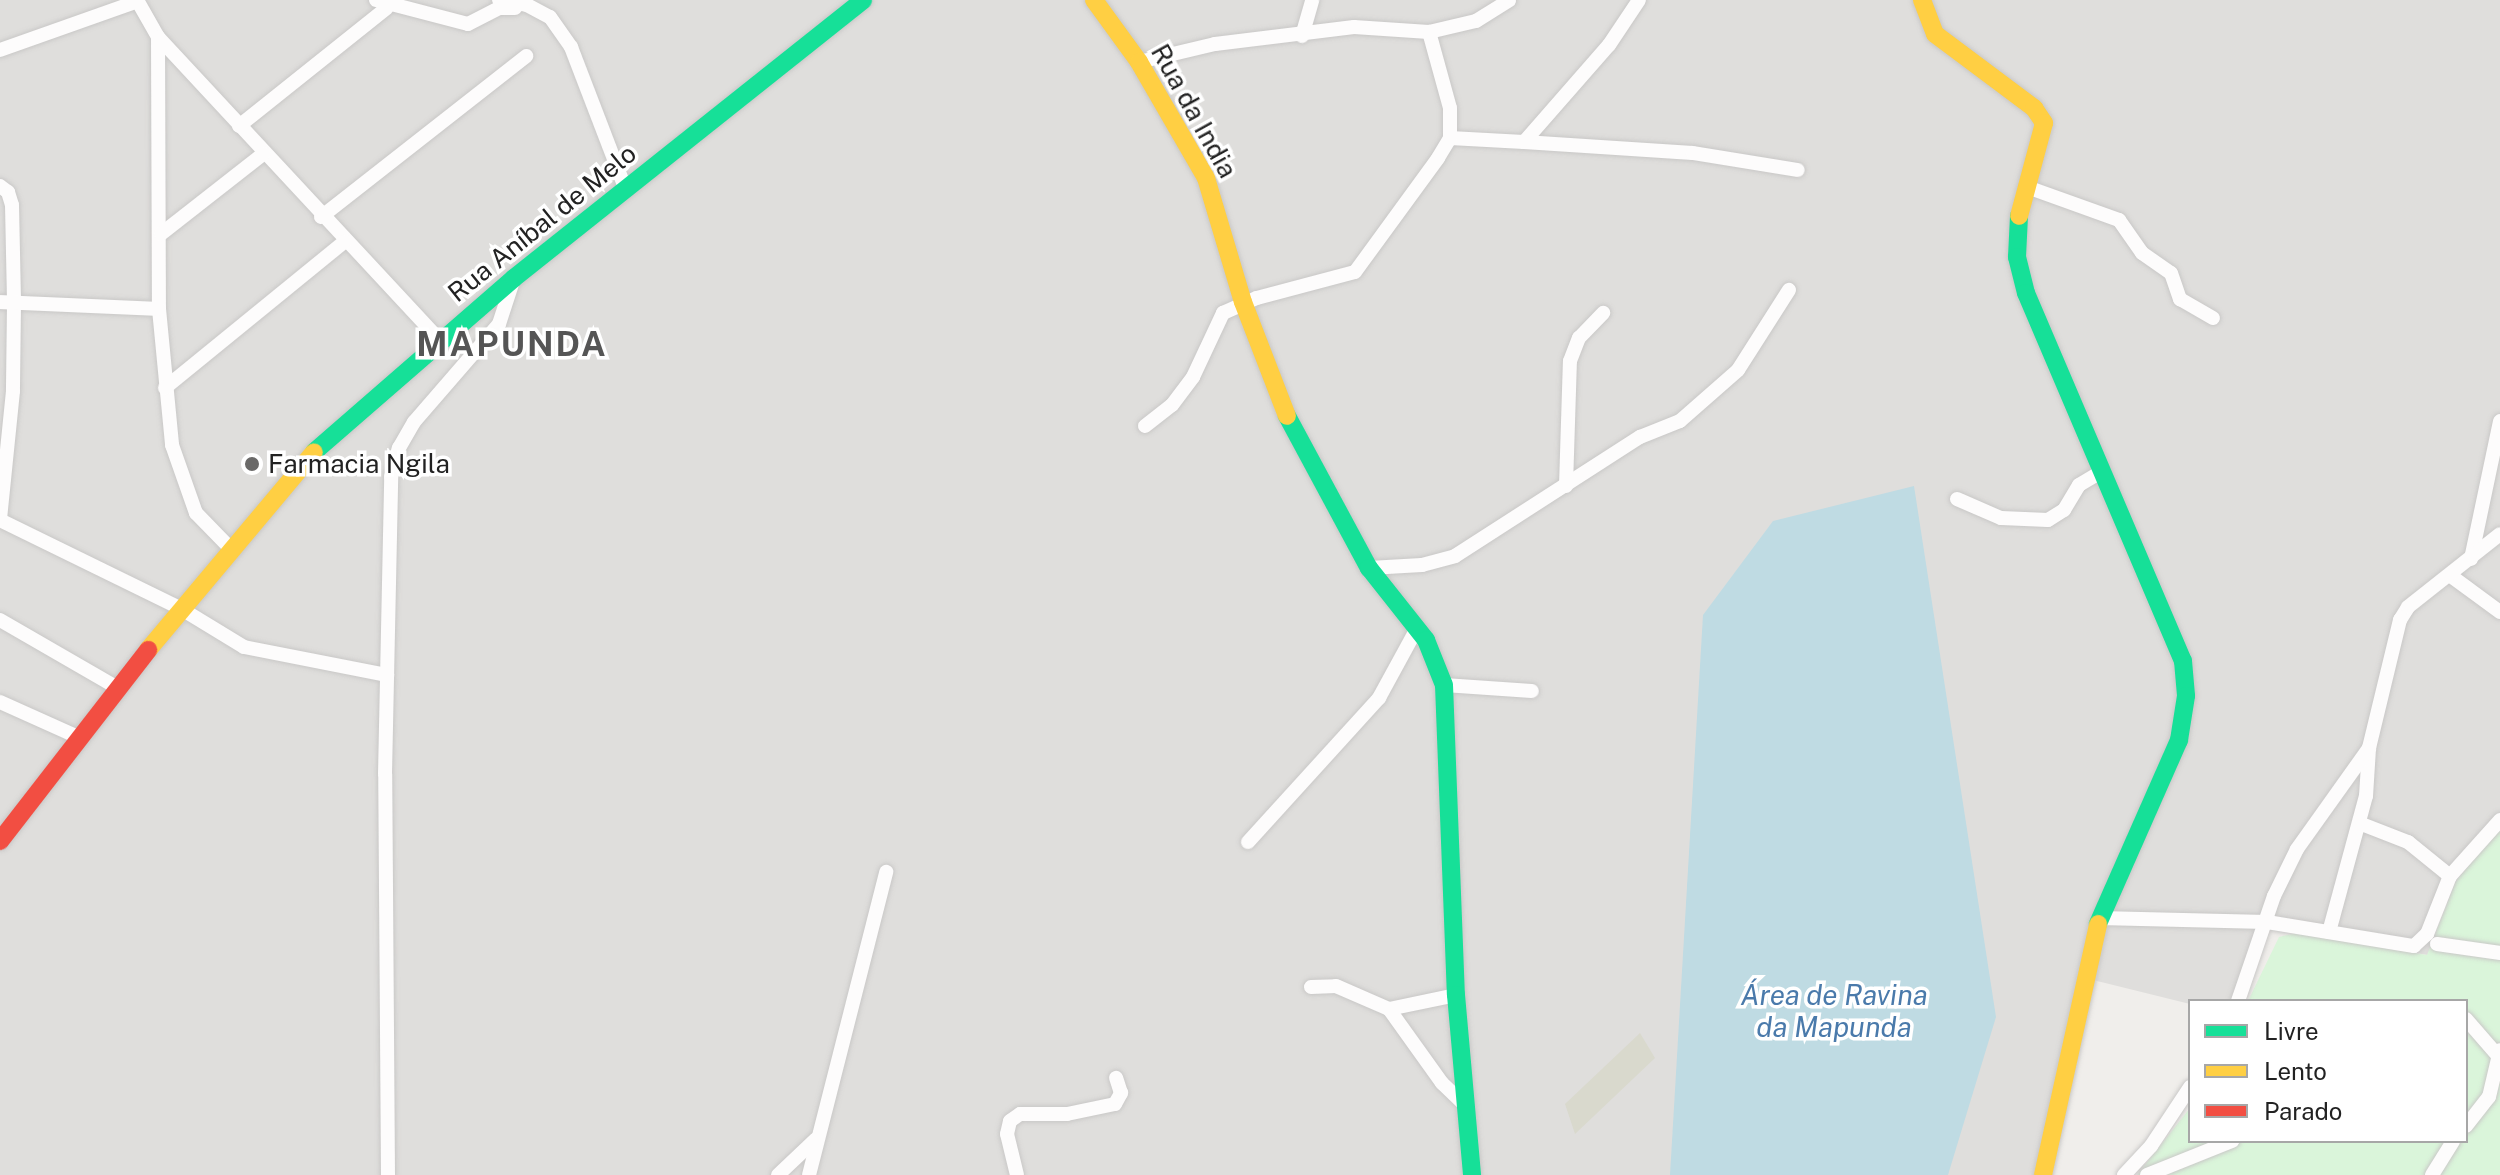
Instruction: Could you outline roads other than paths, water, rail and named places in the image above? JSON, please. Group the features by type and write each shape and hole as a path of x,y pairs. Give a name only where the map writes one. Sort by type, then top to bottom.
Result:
{"street":[{"path":"499,0 531,7 550,17 571,47 625,188"},
{"name":"Rua Aníbal de Melo","path":"0,841 180,608 321,444 439,339 863,0"},
{"name":"Rua da India","path":"1094,0 1139,62 1206,178 1243,302 1289,422 1369,568 1426,640 1444,685 1456,995 1472,1175"},
{"path":"1302,36 1312,0"},
{"path":"1139,62 1215,44 1302,36 1354,27 1429,32 1476,21 1509,0"},
{"path":"1524,142 1609,45 1639,0"},
{"path":"1922,0 1935,34 2040,115 2043,133 2018,220 2017,257 2026,293 2099,473 2172,625 2183,661 2186,696 2179,740 2099,918 2043,1175"},
{"path":"0,50 138,1 158,37 344,242 439,339"},
{"path":"239,126 381,4 468,24 499,8 531,7"},
{"path":"1145,426 1172,405 1193,377 1223,313 1243,302 1355,272 1450,138 1450,108 1429,32"},
{"path":"158,37 159,309 165,388 180,481 196,513 230,548"},
{"path":"321,217 526,56"},
{"path":"1450,138 1693,153 1798,170"},
{"path":"161,234 263,154"},
{"path":"0,186 8,192 12,205 7,303 13,391 0,519 180,608 244,647 387,675"},
{"path":"2027,187 2119,220 2142,253 2171,273 2180,299 2213,318"},
{"path":"165,388 344,242"},
{"path":"388,1175 387,675 391,477 399,448 414,422 499,324 514,278"},
{"path":"1369,568 1422,565 1455,556 1711,398 1766,333 1789,290"},
{"path":"7,303 159,309"},
{"path":"1566,486 1570,361 1579,338 1603,313"},
{"path":"2471,559 2500,421"},
{"path":"1957,499 2001,518 2048,520 2064,510 2079,485 2099,473"},
{"path":"2329,932 2359,823 2369,748 2400,620 2500,534"},
{"path":"2451,576 2500,612"},
{"path":"0,620 118,688"},
{"path":"1248,842 1379,698 1416,630"},
{"path":"1444,685 1532,691"},
{"path":"0,702 80,738"},
{"path":"2239,999 2297,849 2369,748"},
{"path":"2099,918 2267,922 2414,946 2427,934 2450,876 2500,820"},
{"path":"2359,823 2408,842 2450,876"},
{"path":"809,1175 886,872"},
{"path":"2437,944 2500,953"},
{"path":"1311,987 1336,986 1389,1009 1442,1083 1467,1107"},
{"path":"1389,1009 1456,995"},
{"path":"2468,1018 2499,1053 2489,1097 2468,1123"},
{"path":"1017,1175 1007,1134 1010,1121 1020,1114 1067,1114 1115,1104 1121,1093 1116,1078"},
{"path":"2124,1175 2151,1146 2188,1090"},
{"path":"778,1175 816,1139"},
{"path":"2147,1175 2227,1143"},
{"path":"2432,1175 2452,1143"}],"water":[{"name":"Área de Ravina da Mapunda","path":"1914,486 1996,1017 1948,1175 1670,1175 1703,615 1773,521"}],"place":[{"name":"Farmacia Ngila","path":"252,464"}],"district":[{"name":"MAPUNDA","path":"512,345"}]}
